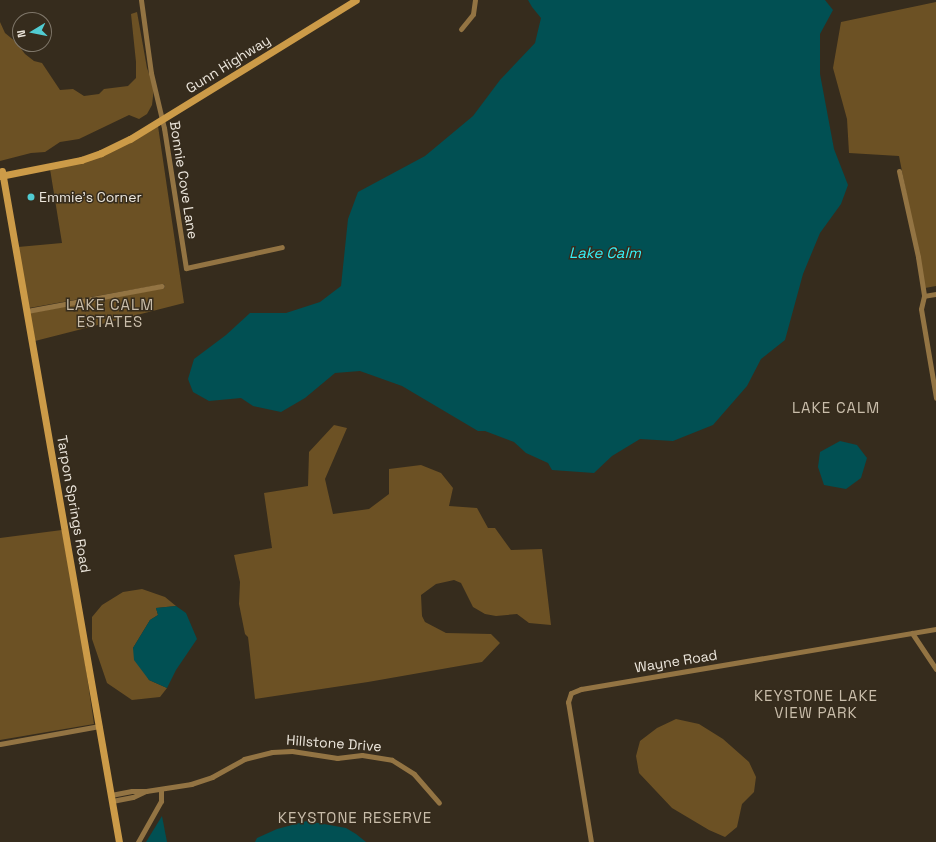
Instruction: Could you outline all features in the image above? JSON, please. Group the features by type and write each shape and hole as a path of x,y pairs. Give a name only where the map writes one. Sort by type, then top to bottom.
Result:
{"main road":[{"name":"Gunn Highway","path":"1,174 112,147 163,120 356,0"},
{"name":"Tarpon Springs Road","path":"1,174 27,311 119,842"}],"street":[{"name":"Bonnie Cove Lane","path":"141,0 151,73 163,120 186,268 282,247"},
{"path":"461,29 473,14 475,0"},
{"path":"899,171 918,257 924,296 921,309 936,398"},
{"path":"27,311 162,286"},
{"path":"924,296 936,294"},
{"name":"Wayne Road","path":"591,842 568,702 571,693 581,689 936,629"},
{"path":"912,634 936,669"},
{"path":"0,744 99,726"},
{"name":"Hillstone Drive","path":"112,798 132,790 146,791 161,789 206,779 236,762 251,756 292,751 337,758 362,755 392,760 414,774 439,802"},
{"path":"138,842 160,804 162,799 161,789"},
{"path":"132,790 133,797"},
{"name":"Hillstone Drive","path":"112,798 133,797 146,791"}],"shaded area":[{"path":"936,2 936,286 925,288 899,156 849,153 847,119 833,68 841,22"},
{"path":"137,12 147,68 154,88 152,105 147,114 139,119 129,115 79,139 60,142 45,152 31,153 0,161 0,22 5,33 12,39 12,52 24,52 34,61 42,63 60,90 73,89 84,96 99,94 104,89 128,86 136,78 136,62 131,14"},
{"path":"158,126 184,303 35,341 30,313 165,288 164,284 29,308 18,247 62,243 50,169 61,167"},
{"path":"334,425 347,428 325,479 333,514 369,509 389,494 389,469 421,465 441,473 453,488 449,506 477,508 488,528 495,528 511,550 542,549 551,625 529,623 517,614 496,616 485,614 473,607 461,583 454,580 436,584 421,595 422,616 425,622 446,633 491,634 500,643 482,662 368,682 255,699 248,637 245,634 239,604 240,582 234,555 272,548 264,493 308,486 309,452"},
{"path":"62,530 83,649 94,724 0,740 0,538"},
{"path":"142,589 165,597 176,606 156,608 158,615 150,620 133,648 149,680 167,688 160,697 132,700 107,683 92,639 92,617 102,605 123,592"},
{"path":"676,719 699,724 723,739 749,762 756,777 754,792 742,804 737,827 725,837 709,830 672,808 639,773 636,756 640,741 657,728"}],"water":[{"name":"Lake Calm","path":"528,0 825,0 833,10 820,34 820,74 834,149 848,185 841,204 820,233 803,274 785,340 761,359 747,386 713,425 673,441 640,439 612,456 594,473 552,470 548,463 526,453 514,442 485,431 478,431 402,386 360,371 335,373 305,398 281,412 253,406 241,398 209,401 193,392 188,379 194,359 226,335 250,313 286,313 320,302 341,286 348,219 358,192 425,156 473,116 500,80 535,43 541,18"},
{"path":"840,441 857,445 867,458 861,478 846,489 824,485 818,467 820,452"},
{"path":"176,606 186,613 197,639 176,670 167,688 149,680 134,660 133,648 150,620 158,615 156,608"},
{"path":"162,816 167,842 146,842"},
{"path":"307,821 346,828 366,842 255,842 257,838 277,829"}],"place":[{"name":"Emmie's Corner","path":"31,197"}],"district":[{"name":"LAKE CALM ESTATES","path":"110,312"},
{"name":"LAKE CALM","path":"836,408"},
{"name":"KEYSTONE LAKE VIEW PARK","path":"816,704"},
{"name":"KEYSTONE RESERVE","path":"355,818"}]}
